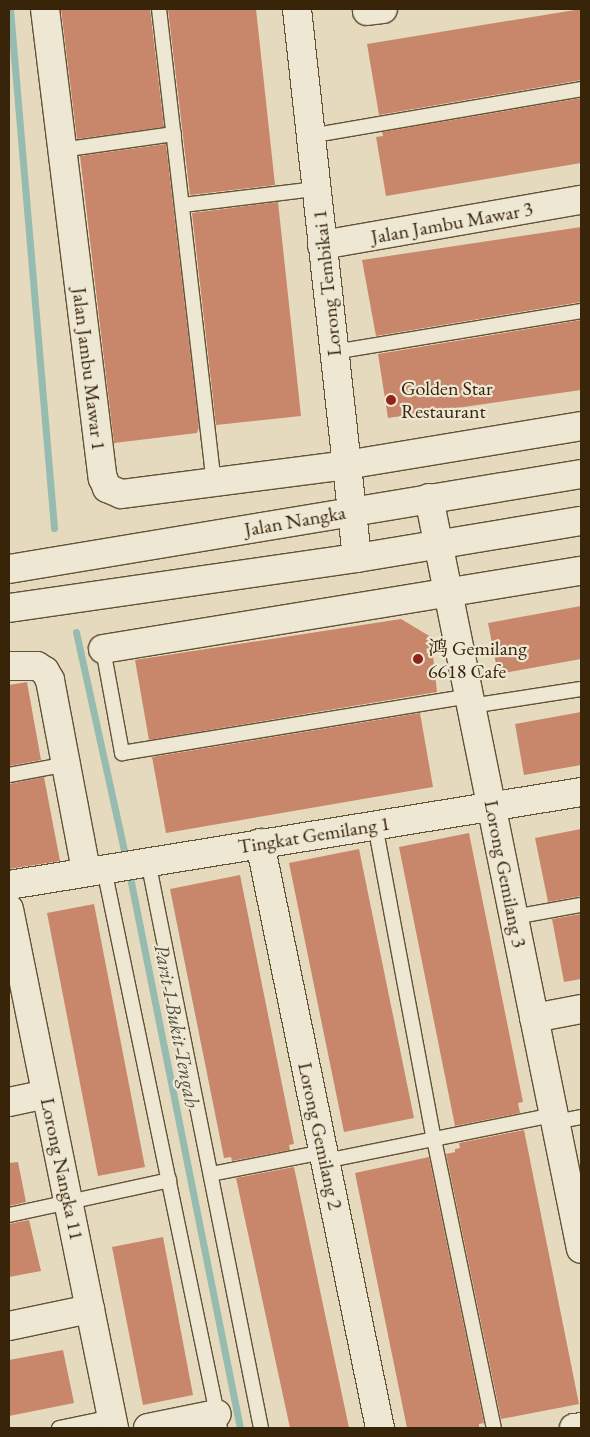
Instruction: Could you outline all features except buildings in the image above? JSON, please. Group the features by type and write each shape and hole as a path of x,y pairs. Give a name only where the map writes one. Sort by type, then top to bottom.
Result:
{"street":[{"name":"Jalan Jambu Mawar 1","path":"45,9 102,478 107,488 121,494 346,465 581,426"},
{"name":"Lorong Tembikai 1","path":"297,9 356,558"},
{"name":"Jalan Jambu Mawar 3","path":"322,245 581,200"},
{"name":"Jalan Nangka","path":"9,570 351,511 581,474"},
{"name":"Lorong Gemilang 3","path":"429,498 534,1018 564,1118 581,1249"},
{"path":"9,608 356,558 581,521"},
{"path":"103,649 581,571"},
{"path":"9,666 26,664 45,671 67,764 118,866"},
{"name":"Tingkat Gemilang 1","path":"9,885 581,792"},
{"name":"Lorong Gemilang 2","path":"260,843 380,1428"},
{"name":"Lorong Nangka 11","path":"9,909 17,991 46,1094 113,1423"},
{"path":"534,1018 581,1009"},
{"path":"9,1102 46,1094"},
{"path":"9,1326 90,1309"},
{"path":"148,1428 219,1421"},
{"path":"574,1428 581,1427"}],"lane":[{"path":"160,9 214,481"},
{"path":"310,136 581,88"},
{"path":"61,150 174,134"},
{"path":"183,205 316,188"},
{"path":"334,352 581,311"},
{"path":"103,649 122,753 470,701 581,689"},
{"path":"9,775 67,764"},
{"path":"375,825 434,1139 494,1428"},
{"path":"118,866 210,1174 261,1428"},
{"path":"118,866 169,1180 219,1421"},
{"path":"514,917 581,905"},
{"path":"210,1174 564,1118"},
{"path":"9,1215 169,1180"},
{"path":"59,1428 113,1423"}],"waterway":[{"name":"Parit 1 Bukit Tengah","path":"10,9 54,528"},
{"name":"Parit 1 Bukit Tengah","path":"76,632 126,859"},
{"name":"Parit 1 Bukit Tengah","path":"129,872 240,1428"}],"place":[{"name":"Golden Star Restaurant","path":"391,400"},
{"name":"鸿 Gemilang 6618 Cafe","path":"418,659"}]}
